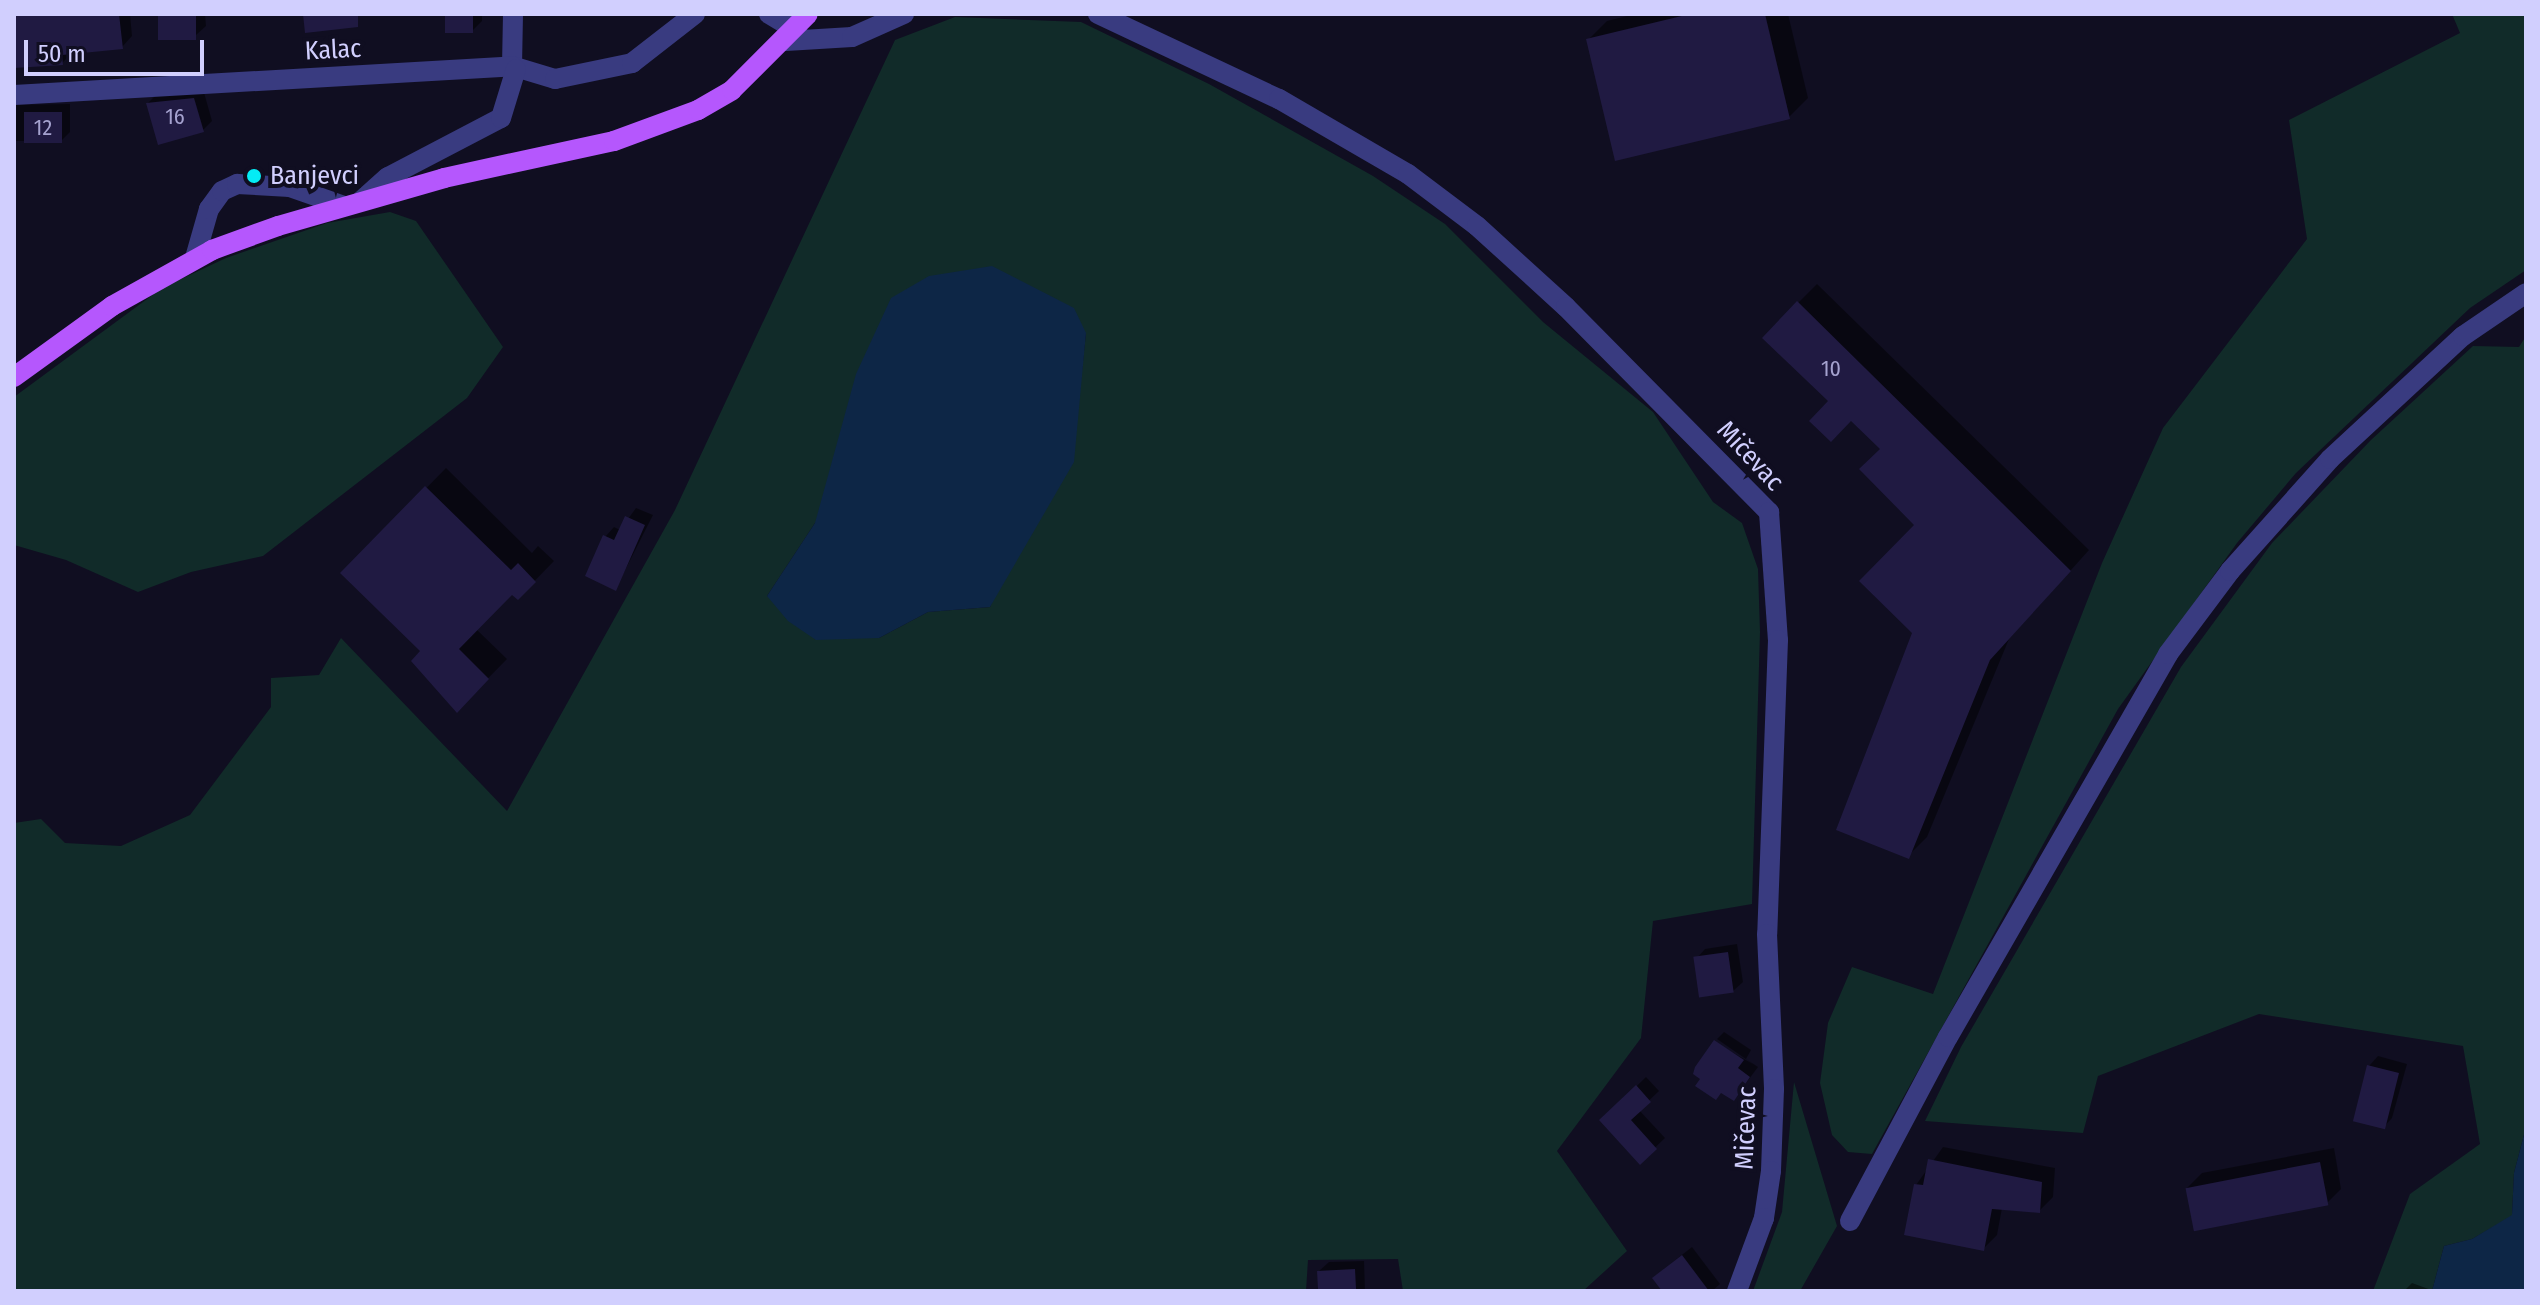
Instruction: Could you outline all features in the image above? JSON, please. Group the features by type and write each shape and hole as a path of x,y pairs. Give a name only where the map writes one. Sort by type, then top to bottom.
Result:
{"main road":[{"path":"14,377 112,306 195,258 352,204 665,125 732,90 797,29"}],"street":[{"path":"195,258 209,209 222,191 237,184 290,187 352,204 388,177 501,118 514,68 513,14"},
{"name":"Kalac","path":"14,95 514,68 555,79 632,63 695,14"},
{"path":"769,14 797,29 852,37 904,14"},
{"name":"Mičevac","path":"1098,14 1279,99 1408,174 1477,226 1566,307 1769,512 1778,640 1767,934 1772,1157 1764,1218 1737,1291"},
{"path":"1850,1221 1948,1037 2168,654 2230,571 2330,459 2463,336 2526,293"}],"green space":[{"path":"2452,14 2526,14 2526,270 2470,308 2296,473 2237,543 2118,709 1872,1154 1848,1152 1832,1135 1820,1083 1828,1023 1852,967 1933,994 2102,563 2163,428 2307,239 2289,120 2460,33"},
{"path":"955,17 1081,22 1209,84 1373,176 1445,224 1543,322 1653,412 1713,502 1742,523 1758,569 1760,632 1752,904 1653,921 1641,1038 1557,1151 1627,1251 1583,1291 1403,1291 1398,1259 1308,1260 1306,1291 14,1291 14,823 41,819 65,843 121,846 190,815 271,707 271,678 319,675 341,638 507,811 675,510 895,40","holes":["1086,333 1080,389 990,607 928,612 879,638 767,596 815,523"]},
{"path":"390,212 416,221 503,347 467,398 263,556 191,572 138,592 66,560 14,545 14,397 162,288 226,258 327,223"},
{"path":"2526,336 2526,1127 2514,1173 2512,1216 2472,1239 2444,1246 2432,1291 2373,1291 2410,1194 2480,1144 2463,1046 2259,1014 2098,1076 2083,1133 1925,1121 1961,1047 2181,667 2272,543 2371,440 2473,346 2519,347"},
{"path":"1794,1082 1837,1226 1800,1291 1753,1291 1782,1212"}],"water":[{"path":"992,266 1074,308 1086,333 1074,462 990,607 928,612 879,638 816,640 788,621 767,596 815,523 856,374 891,298 929,276"},
{"path":"2526,1127 2526,1291 2432,1291 2444,1246 2472,1239 2512,1215 2514,1173"}],"building":[{"path":"119,14 123,49 62,55 63,65 14,68 14,16"},
{"path":"158,14 196,14 196,40 158,40"},
{"path":"303,14 358,14 358,27 305,33"},
{"path":"445,14 473,14 473,33 445,33"},
{"path":"1690,14 1765,14 1790,119 1615,161 1586,39"},
{"path":"194,98 204,132 158,145 146,103"},
{"path":"24,112 62,112 62,143 24,143"},
{"path":"1797,301 2071,571 1990,660 1909,859 1836,830 1912,633 1859,581 1914,525 1859,469 1880,449 1851,421 1831,442 1809,421 1828,401 1762,338"},
{"path":"425,486 511,570 518,563 536,582 518,600 512,595 459,649 489,679 457,713 411,661 420,651 340,573"},
{"path":"625,516 645,525 616,591 585,576 603,535 614,540"},
{"path":"1728,952 1734,993 1699,997 1693,957"},
{"path":"1714,1040 1744,1060 1738,1068 1750,1077 1734,1101 1721,1093 1716,1100 1695,1086 1700,1079 1693,1074 1695,1067"},
{"path":"2367,1065 2399,1073 2385,1129 2353,1121"},
{"path":"1636,1085 1651,1102 1631,1120 1657,1149 1640,1165 1599,1120"},
{"path":"1928,1159 2042,1182 2040,1213 1992,1209 1984,1251 1904,1235 1914,1184 1923,1185"},
{"path":"2320,1162 2328,1205 2194,1231 2186,1188"},
{"path":"1682,1255 1709,1291 1662,1291 1652,1278"},
{"path":"1355,1269 1356,1291 1318,1291 1317,1271"}],"place":[{"name":"Banjevci","path":"254,176"}]}
